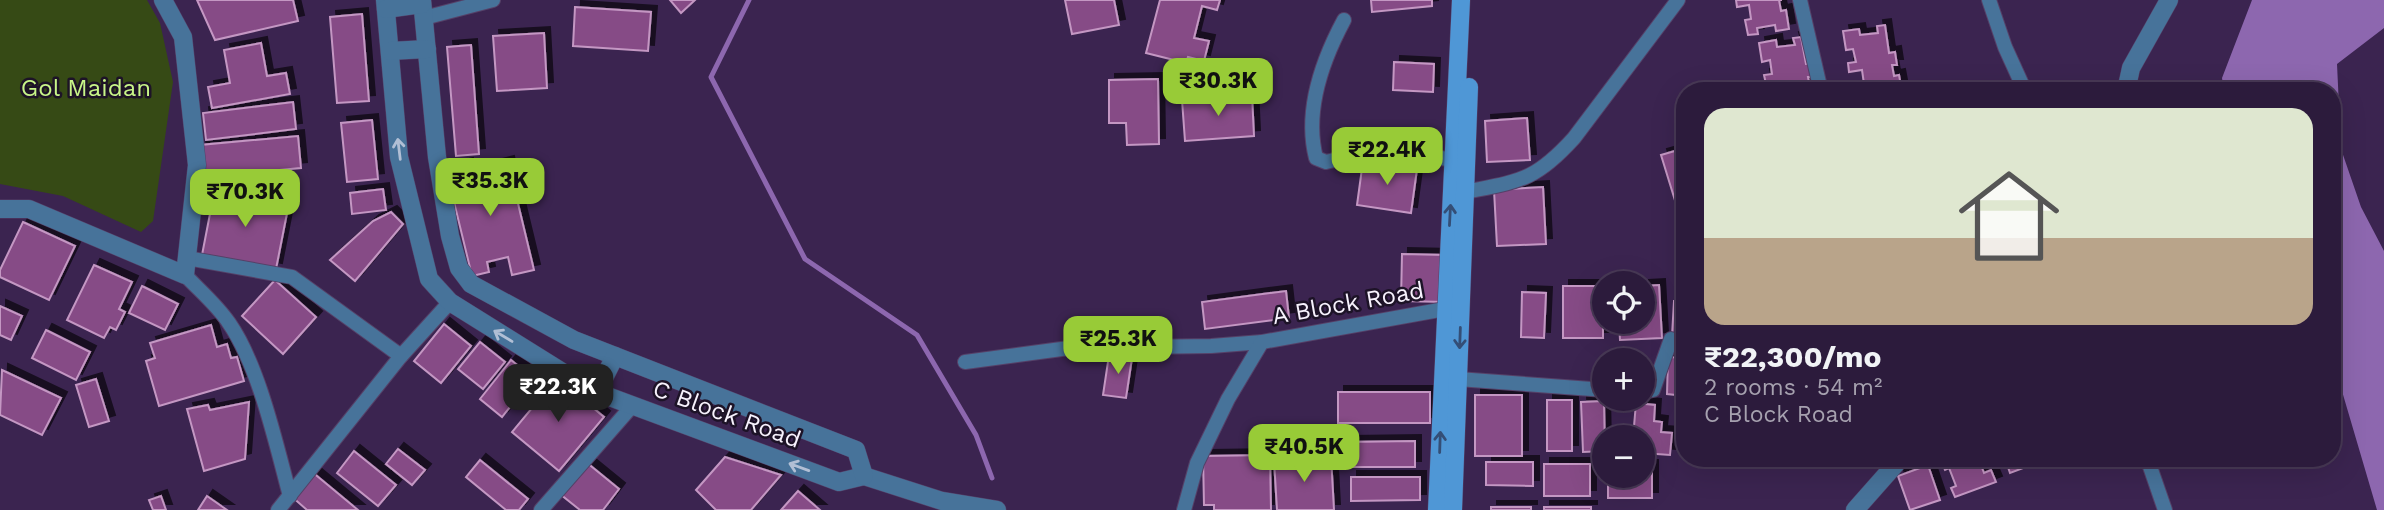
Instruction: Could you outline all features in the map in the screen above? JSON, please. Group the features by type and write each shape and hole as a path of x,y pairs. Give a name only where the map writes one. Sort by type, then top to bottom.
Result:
{"main road":[{"path":"1437,510 1465,192 1460,161 1461,0"},
{"path":"1453,510 1458,379 1453,308 1472,0"}],"street":[{"path":"163,0 183,37 197,165 186,267 229,322 246,354 268,417 290,496"},
{"path":"385,4 423,7 493,0"},
{"path":"1465,192 1521,181 1539,172 1557,157 1678,0"},
{"path":"1800,0 1819,82"},
{"path":"1989,0 2005,47 2021,82"},
{"path":"2128,82 2131,68 2169,0"},
{"name":"C Block Road","path":"385,4 400,157 429,279 450,302 597,392 839,482 864,476 939,505 997,510"},
{"name":"C Block Road","path":"423,7 437,157 453,246 459,268 471,284 574,340 856,450 864,476"},
{"path":"1344,20 1326,53 1317,86 1312,142 1315,158 1326,162 1367,152 1394,151 1460,161"},
{"path":"390,51 427,49"},
{"path":"0,209 29,209 186,267 292,277 401,356"},
{"path":"422,250 453,246"},
{"path":"478,320 491,293"},
{"path":"278,510 401,356 450,302"},
{"name":"A Block Road","path":"1184,510 1197,463 1228,399 1262,342 1453,308"},
{"path":"1655,384 1671,340"},
{"path":"965,362 1069,348 1211,346 1262,342"},
{"path":"597,392 615,356"},
{"path":"1458,379 1592,389"},
{"path":"541,510 633,405"},
{"path":"1855,510 1893,467"},
{"path":"2150,467 2165,510"}],"green space":[{"name":"Gol Maidan","path":"0,0 147,0 160,23 173,82 153,221 141,232 63,196 0,184"}],"shaded area":[{"path":"2252,0 2384,0 2384,28 2337,64 2338,82 2223,82"},
{"path":"2341,149 2361,207 2384,251 2384,510 2377,510 2341,388"}],"building":[{"path":"197,0 293,0 298,21 215,40"},
{"path":"670,0 695,0 681,13"},
{"path":"1065,0 1114,0 1119,25 1072,34"},
{"path":"1160,0 1220,0 1217,10 1202,6 1194,38 1209,41 1204,61 1188,57 1186,63 1146,53"},
{"path":"1371,0 1432,0 1432,6 1372,12"},
{"path":"1736,0 1779,0 1781,11 1786,10 1789,29 1776,31 1775,25 1757,28 1758,34 1748,35 1745,20 1751,19 1749,5 1737,7"},
{"path":"575,7 651,12 648,51 573,46"},
{"path":"362,14 369,101 337,103 330,17"},
{"path":"1885,25 1889,53 1895,52 1897,65 1892,65 1894,76 1899,75 1900,82 1864,82 1862,70 1849,72 1848,63 1856,62 1853,49 1846,50 1843,31 1859,29 1860,35 1878,33 1877,26"},
{"path":"544,33 547,88 497,91 493,36"},
{"path":"1801,37 1806,64 1812,64 1814,77 1808,77 1809,82 1766,82 1764,75 1772,74 1770,60 1762,62 1759,43 1776,40 1777,47 1795,45 1793,38"},
{"path":"261,43 267,76 286,73 290,94 212,108 208,87 230,83 224,50"},
{"path":"471,45 479,154 456,156 447,47"},
{"path":"1394,62 1434,64 1433,92 1393,90"},
{"path":"1158,79 1159,144 1127,145 1126,123 1109,123 1109,80"},
{"path":"1252,95 1254,136 1185,141 1182,100"},
{"path":"293,102 296,129 206,140 203,113"},
{"path":"1527,118 1530,160 1487,162 1485,121"},
{"path":"372,120 378,179 347,182 341,123"},
{"path":"298,136 301,168 203,177 200,145"},
{"path":"1676,151 1676,204 1661,155"},
{"path":"1363,161 1417,169 1411,213 1357,205"},
{"path":"508,162 534,270 512,275 508,257 487,262 489,272 472,276 446,169 467,164 469,172"},
{"path":"1543,187 1546,244 1497,246 1494,190"},
{"path":"215,188 289,203 276,269 202,255"},
{"path":"383,189 386,210 352,214 350,193"},
{"path":"391,212 403,224 355,281 330,260 373,221"},
{"path":"23,222 75,246 49,300 0,277 0,270"},
{"path":"1402,254 1446,255 1445,302 1401,301"},
{"path":"94,265 132,282 119,309 125,312 116,330 110,327 104,338 67,320"},
{"path":"275,280 316,317 283,354 242,316"},
{"path":"1655,285 1659,285 1662,338 1620,340 1620,334 1655,334"},
{"path":"142,286 178,304 165,330 129,313"},
{"path":"1563,286 1592,286 1592,334 1603,334 1603,338 1563,338"},
{"path":"1286,291 1289,318 1205,329 1202,302"},
{"path":"1522,292 1546,293 1544,338 1521,337"},
{"path":"1674,301 1676,336 1672,336"},
{"path":"0,306 22,316 11,340 0,335"},
{"path":"444,324 471,346 441,383 414,361"},
{"path":"211,325 217,347 227,344 231,358 237,357 244,381 159,406 146,361 155,358 150,343"},
{"path":"46,330 90,352 76,380 32,358"},
{"path":"480,342 505,362 483,389 458,369"},
{"path":"1109,355 1132,358 1126,398 1103,395"},
{"path":"1668,357 1676,357 1676,395 1667,394"},
{"path":"511,360 533,378 502,417 480,399"},
{"path":"2,370 61,398 42,435 0,415"},
{"path":"557,378 604,417 559,471 512,432"},
{"path":"96,379 109,421 89,427 76,385"},
{"path":"1338,392 1430,392 1430,423 1338,423"},
{"path":"1475,395 1522,395 1522,456 1475,456"},
{"path":"1547,400 1572,400 1572,451 1547,451"},
{"path":"249,402 245,459 204,471 187,409 208,405 210,410"},
{"path":"1581,402 1592,402 1592,411 1604,411 1604,425 1592,425 1592,452 1583,452"},
{"path":"1635,411 1655,411 1654,421 1662,422 1661,432 1672,433 1670,455 1655,454 1655,425 1634,425"},
{"path":"1415,441 1415,467 1344,467 1344,442"},
{"path":"398,449 425,470 412,485 386,464"},
{"path":"354,451 396,485 378,506 337,473"},
{"path":"1270,455 1271,510 1214,510 1214,505 1204,505 1203,456"},
{"path":"1331,456 1334,510 1277,510 1274,460"},
{"path":"725,457 781,475 751,510 716,510 696,490"},
{"path":"480,460 528,499 519,510 506,510 466,477"},
{"path":"586,462 619,489 603,510 580,510 560,494"},
{"path":"1486,462 1533,462 1533,486 1486,485"},
{"path":"1544,464 1590,464 1590,496 1544,496"},
{"path":"1929,467 1940,500 1910,510 1898,476"},
{"path":"1944,467 1982,467 1984,473 1991,470 1996,482 1955,497 1951,488 1956,486 1949,468 1945,470"},
{"path":"2008,467 2026,467 2010,473"},
{"path":"311,471 358,510 307,510 291,496"},
{"path":"1351,477 1420,477 1420,500 1351,501"},
{"path":"1608,488 1652,488 1652,498 1608,498"},
{"path":"798,491 820,510 781,510"},
{"path":"161,496 166,510 153,510 149,500"},
{"path":"207,496 227,510 198,510"},
{"path":"1491,507 1531,507 1531,510 1491,510"},
{"path":"1544,507 1591,507 1591,510 1544,510"}],"waterway":[{"path":"749,0 711,77 805,259 917,335 976,435 992,478"}]}
